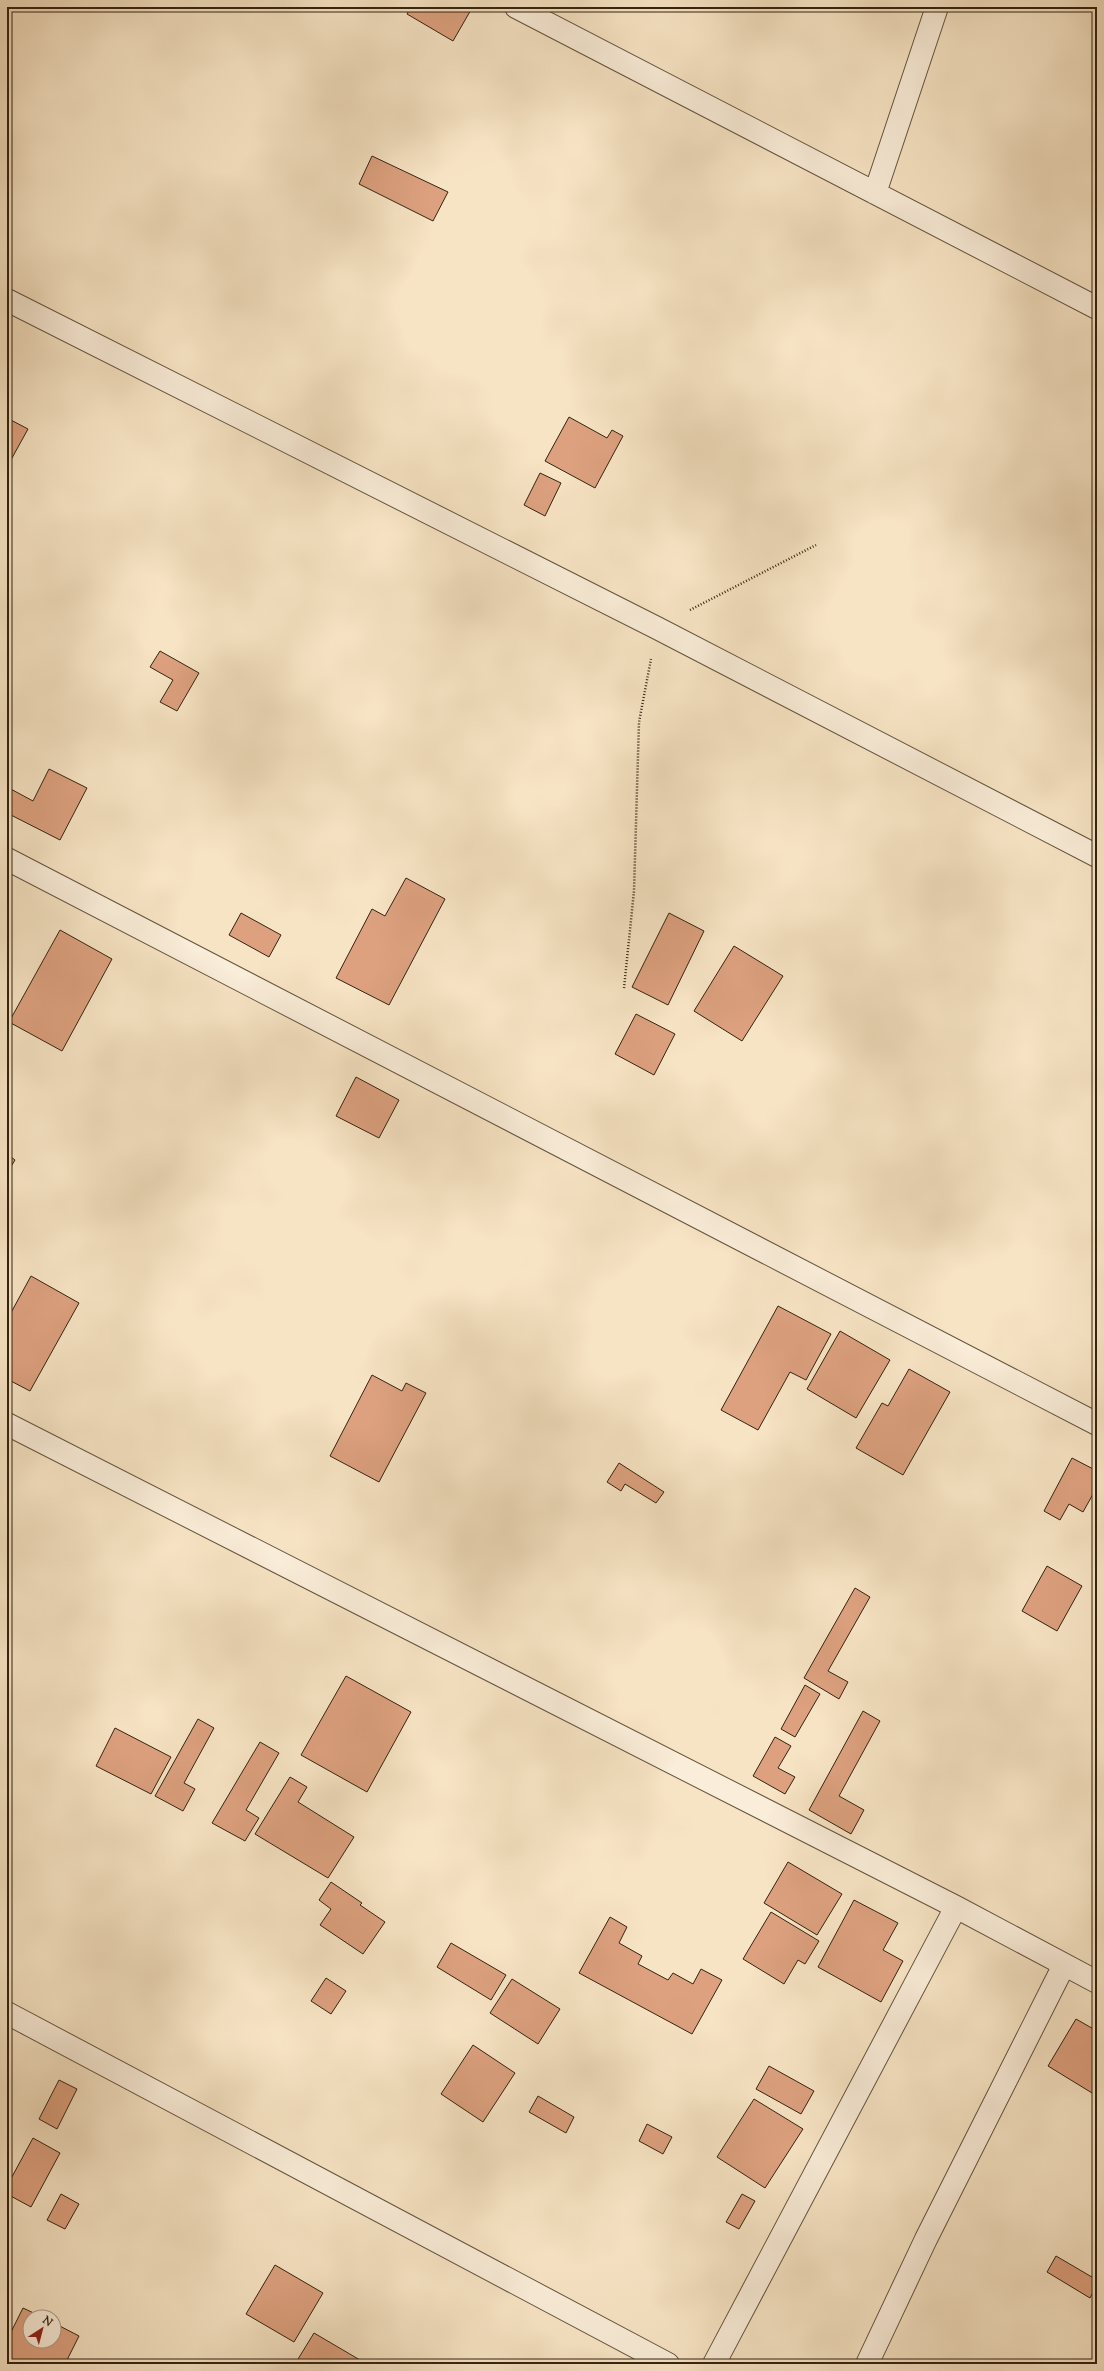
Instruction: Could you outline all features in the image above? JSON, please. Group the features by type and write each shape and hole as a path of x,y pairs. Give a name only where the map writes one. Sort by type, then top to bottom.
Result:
{"street":[{"path":"516,7 1097,308"},
{"path":"875,194 937,7"},
{"path":"7,300 658,628 1097,856"},
{"path":"7,859 1097,1424"},
{"path":"7,1424 956,1907 1097,1982"},
{"path":"714,2364 956,1907"},
{"path":"867,2364 926,2239 1064,1965"},
{"path":"7,2013 668,2364"}],"path":[{"path":"624,988 634,891 639,722 658,628 816,545"}],"building":[{"path":"411,7 472,8 453,41 407,14"},
{"path":"372,156 448,192 433,221 359,184"},
{"path":"569,417 607,438 612,430 623,436 595,488 545,461"},
{"path":"7,418 28,429 7,467"},
{"path":"540,473 561,483 545,516 524,505"},
{"path":"160,651 199,673 177,711 160,702 173,680 150,667"},
{"path":"49,769 87,788 60,840 7,813 7,787 33,801"},
{"path":"406,878 445,899 389,1005 336,978 372,909 385,916"},
{"path":"241,913 281,935 269,957 229,935"},
{"path":"669,913 704,931 668,1005 632,987"},
{"path":"60,930 112,959 62,1051 9,1022"},
{"path":"734,946 783,976 742,1041 694,1011"},
{"path":"636,1014 675,1034 654,1075 615,1054"},
{"path":"356,1077 399,1100 379,1138 336,1116"},
{"path":"7,1154 15,1160 7,1173"},
{"path":"31,1276 79,1303 30,1391 7,1379 7,1320"},
{"path":"778,1306 831,1334 806,1380 790,1372 758,1430 721,1410"},
{"path":"840,1331 890,1360 856,1418 807,1389"},
{"path":"909,1369 950,1392 903,1475 856,1448 882,1403 888,1406"},
{"path":"372,1375 402,1391 406,1383 426,1393 379,1482 330,1456"},
{"path":"1072,1458 1097,1471 1097,1487 1083,1512 1069,1504 1060,1520 1044,1511"},
{"path":"619,1463 664,1492 656,1503 625,1484 621,1491 607,1482"},
{"path":"1047,1566 1082,1586 1057,1631 1022,1611"},
{"path":"855,1588 870,1597 828,1671 848,1682 839,1699 804,1678"},
{"path":"346,1676 411,1712 367,1792 301,1755"},
{"path":"805,1685 820,1694 795,1737 781,1729"},
{"path":"863,1711 880,1721 839,1796 864,1810 851,1834 809,1810"},
{"path":"198,1719 214,1728 184,1783 195,1789 183,1811 155,1796"},
{"path":"115,1728 171,1757 151,1794 96,1766"},
{"path":"775,1737 791,1746 778,1768 795,1777 785,1794 753,1776"},
{"path":"260,1742 279,1753 246,1810 259,1818 245,1841 212,1823"},
{"path":"290,1777 307,1787 298,1802 354,1837 328,1878 255,1834"},
{"path":"788,1862 842,1894 817,1935 764,1903"},
{"path":"331,1882 362,1903 360,1905 385,1922 363,1954 320,1925 331,1909 319,1900"},
{"path":"854,1900 898,1923 883,1950 903,1961 881,2002 818,1967"},
{"path":"771,1912 819,1941 805,1964 798,1960 784,1984 743,1959"},
{"path":"610,1917 627,1927 619,1943 642,1956 638,1964 668,1980 673,1973 693,1984 701,1969 722,1980 692,2034 579,1973"},
{"path":"451,1943 506,1975 491,2000 437,1967"},
{"path":"326,1978 346,1991 331,2014 311,2001"},
{"path":"512,1979 560,2009 538,2044 490,2013"},
{"path":"1076,2019 1097,2031 1097,2096 1048,2066"},
{"path":"473,2045 515,2073 483,2122 441,2094"},
{"path":"769,2066 814,2091 801,2114 756,2089"},
{"path":"59,2080 77,2089 57,2129 39,2119"},
{"path":"538,2096 574,2117 566,2133 529,2112"},
{"path":"754,2099 803,2129 765,2188 717,2157"},
{"path":"647,2124 672,2137 663,2154 639,2141"},
{"path":"33,2138 60,2153 31,2207 7,2194 7,2186"},
{"path":"61,2194 79,2204 65,2229 47,2220"},
{"path":"742,2194 755,2201 739,2229 726,2222"},
{"path":"1056,2256 1097,2280 1097,2285 1090,2298 1047,2272"},
{"path":"275,2265 323,2293 294,2342 246,2314"},
{"path":"22,2310 22,2349 62,2349 62,2327 79,2336 65,2364 7,2364 7,2340"},
{"path":"314,2333 360,2360 358,2364 295,2364"}]}
